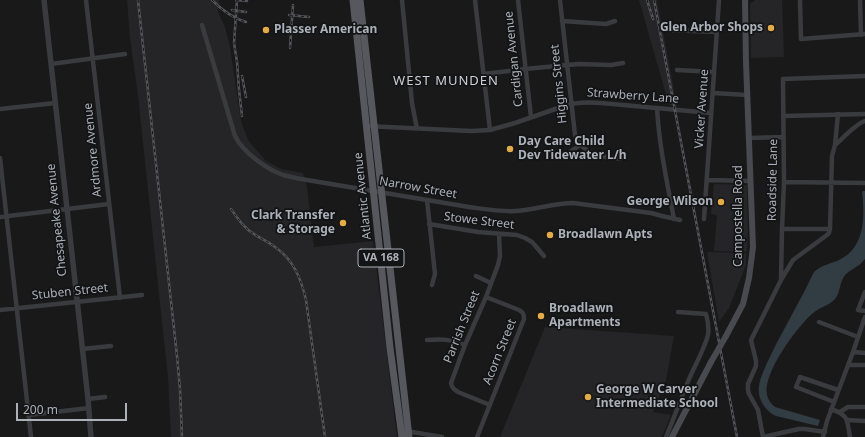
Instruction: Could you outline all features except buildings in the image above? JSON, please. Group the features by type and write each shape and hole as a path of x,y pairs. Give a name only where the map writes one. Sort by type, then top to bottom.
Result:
{"main road":[{"name":"Atlantic Avenue","path":"353,0 366,126 377,191"},
{"name":"Atlantic Avenue","path":"360,0 374,126 377,191 389,340 405,434"},
{"name":"Campostella Road","path":"672,437 743,304 749,278 752,247 745,0"}],"street":[{"name":"Chesapeake Avenue","path":"44,0 91,437"},
{"name":"Ardmore Avenue","path":"86,0 120,297"},
{"path":"402,0 412,103 417,129"},
{"path":"475,0 490,130"},
{"name":"Cardigan Avenue","path":"518,0 531,117"},
{"name":"Higgins Street","path":"560,0 574,129 580,145"},
{"name":"Vicker Avenue","path":"704,219 708,180 718,0"},
{"path":"800,0 801,39 863,35 860,0"},
{"path":"562,21 606,24 615,21"},
{"name":"Narrow Street","path":"202,25 239,143 250,154 272,170 286,176 501,211 529,210 564,203 573,203 651,213 680,220"},
{"path":"668,30 716,32"},
{"path":"51,64 125,54"},
{"path":"484,74 525,68 579,64 611,66 623,63"},
{"path":"677,70 714,72"},
{"name":"Roadside Lane","path":"781,280 784,182 782,80 865,76"},
{"path":"713,93 747,95"},
{"name":"Strawberry Lane","path":"366,126 471,132 490,130 572,104 584,102 712,113"},
{"path":"0,109 54,103"},
{"path":"657,108 658,130 674,219"},
{"path":"825,432 799,429 763,437 758,410 749,394 748,384 756,366 751,340 781,280 793,260 827,235 830,229 832,156 835,146 838,114"},
{"path":"783,116 865,114"},
{"path":"835,146 863,121 865,121"},
{"path":"749,138 783,137"},
{"path":"553,158 564,156 580,145 593,154 621,159"},
{"path":"0,158 31,437"},
{"path":"708,180 750,181"},
{"path":"784,182 865,183"},
{"path":"427,200 435,274 432,284"},
{"path":"0,217 109,204"},
{"name":"Stowe Street","path":"429,224 478,232 517,235 532,242 544,256"},
{"path":"782,229 830,229"},
{"name":"Parrish Street","path":"490,405 458,392 452,385 452,378 498,265 500,256 499,234"},
{"path":"476,276 491,283"},
{"path":"865,292 858,310 865,311"},
{"name":"Stuben Street","path":"0,310 142,295"},
{"name":"Acorn Street","path":"477,437 522,324 524,315 519,310 486,297"},
{"path":"666,437 707,337 709,324 706,314 678,312"},
{"path":"824,437 826,421 865,317"},
{"path":"819,322 858,337"},
{"path":"427,340 450,340 465,345"},
{"path":"82,349 111,346"},
{"path":"853,352 865,353"},
{"path":"848,365 865,365"},
{"path":"834,402 796,387 800,376 838,390"},
{"path":"88,399 105,397"},
{"path":"840,412 848,406 865,407"},
{"path":"28,415 89,408"},
{"path":"831,409 840,412 848,420 850,437"},
{"path":"848,420 865,421"},
{"path":"825,432 828,437"},
{"path":"405,434 442,437"}],"shaded area":[{"path":"127,0 219,0 218,12 225,27 230,47 241,121 248,140 266,161 281,169 303,173 307,187 314,247 373,241 397,437 171,437 168,377"},
{"path":"639,0 657,0 677,106 669,105"},
{"path":"755,0 782,0 784,57 751,58 750,4"},
{"path":"714,184 747,185 747,252 714,251 717,215 711,214"},
{"path":"863,191 865,191 865,259 846,274 835,299 815,312 798,329 775,364 767,386 768,399 775,407 820,420 818,426 776,416 768,411 759,395 759,386 762,374 814,272 848,255 854,248 861,231 863,221"},
{"path":"707,252 746,253 746,265 729,308 719,322"},
{"name":"George W Carver Intermediate School","path":"545,327 674,336 666,380 653,412 671,415 662,437 500,437"}],"railway":[{"path":"138,0 177,356 182,437"},
{"path":"212,0 228,13 246,22"},
{"path":"236,0 247,1"},
{"path":"237,0 234,43 242,116"},
{"path":"647,0 653,19"},
{"path":"654,0 737,437"},
{"path":"290,48 293,5"},
{"path":"232,10 246,12"},
{"path":"289,15 309,17"},
{"path":"242,76 246,97"},
{"path":"231,209 247,229 282,252 292,264 299,277 306,300 325,437"}],"place":[{"name":"Glen Arbor Shops","path":"771,28"},
{"name":"Plasser American","path":"266,30"},
{"name":"Day Care Child Dev Tidewater L/h","path":"510,149"},
{"name":"George Wilson","path":"721,202"},
{"name":"Clark Transfer & Storage","path":"343,223"},
{"name":"Broadlawn Apts","path":"550,235"},
{"name":"Broadlawn Apartments","path":"541,316"},
{"name":"George W Carver Intermediate School","path":"588,397"}],"district":[{"name":"WEST MUNDEN","path":"446,81"}]}
